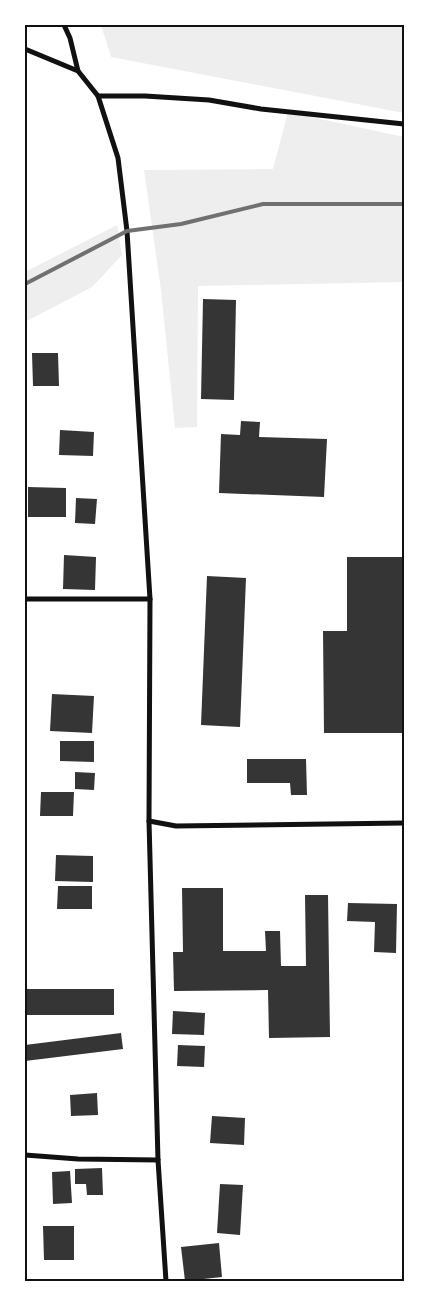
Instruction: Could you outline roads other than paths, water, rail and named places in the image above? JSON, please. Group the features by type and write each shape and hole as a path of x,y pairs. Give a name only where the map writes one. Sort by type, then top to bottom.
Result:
{"street":[{"path":"64,25 70,38 78,72 98,96 118,158 128,231 150,599 149,821 158,1160 166,1281"},
{"path":"25,50 78,72"},
{"path":"98,96 145,96 209,100 261,109 404,124"},
{"path":"25,599 150,599"},
{"path":"149,821 176,826 404,823"},
{"path":"25,1155 78,1159 158,1160"}],"railway":[{"path":"25,284 127,231 181,224 263,204 404,204"}]}
